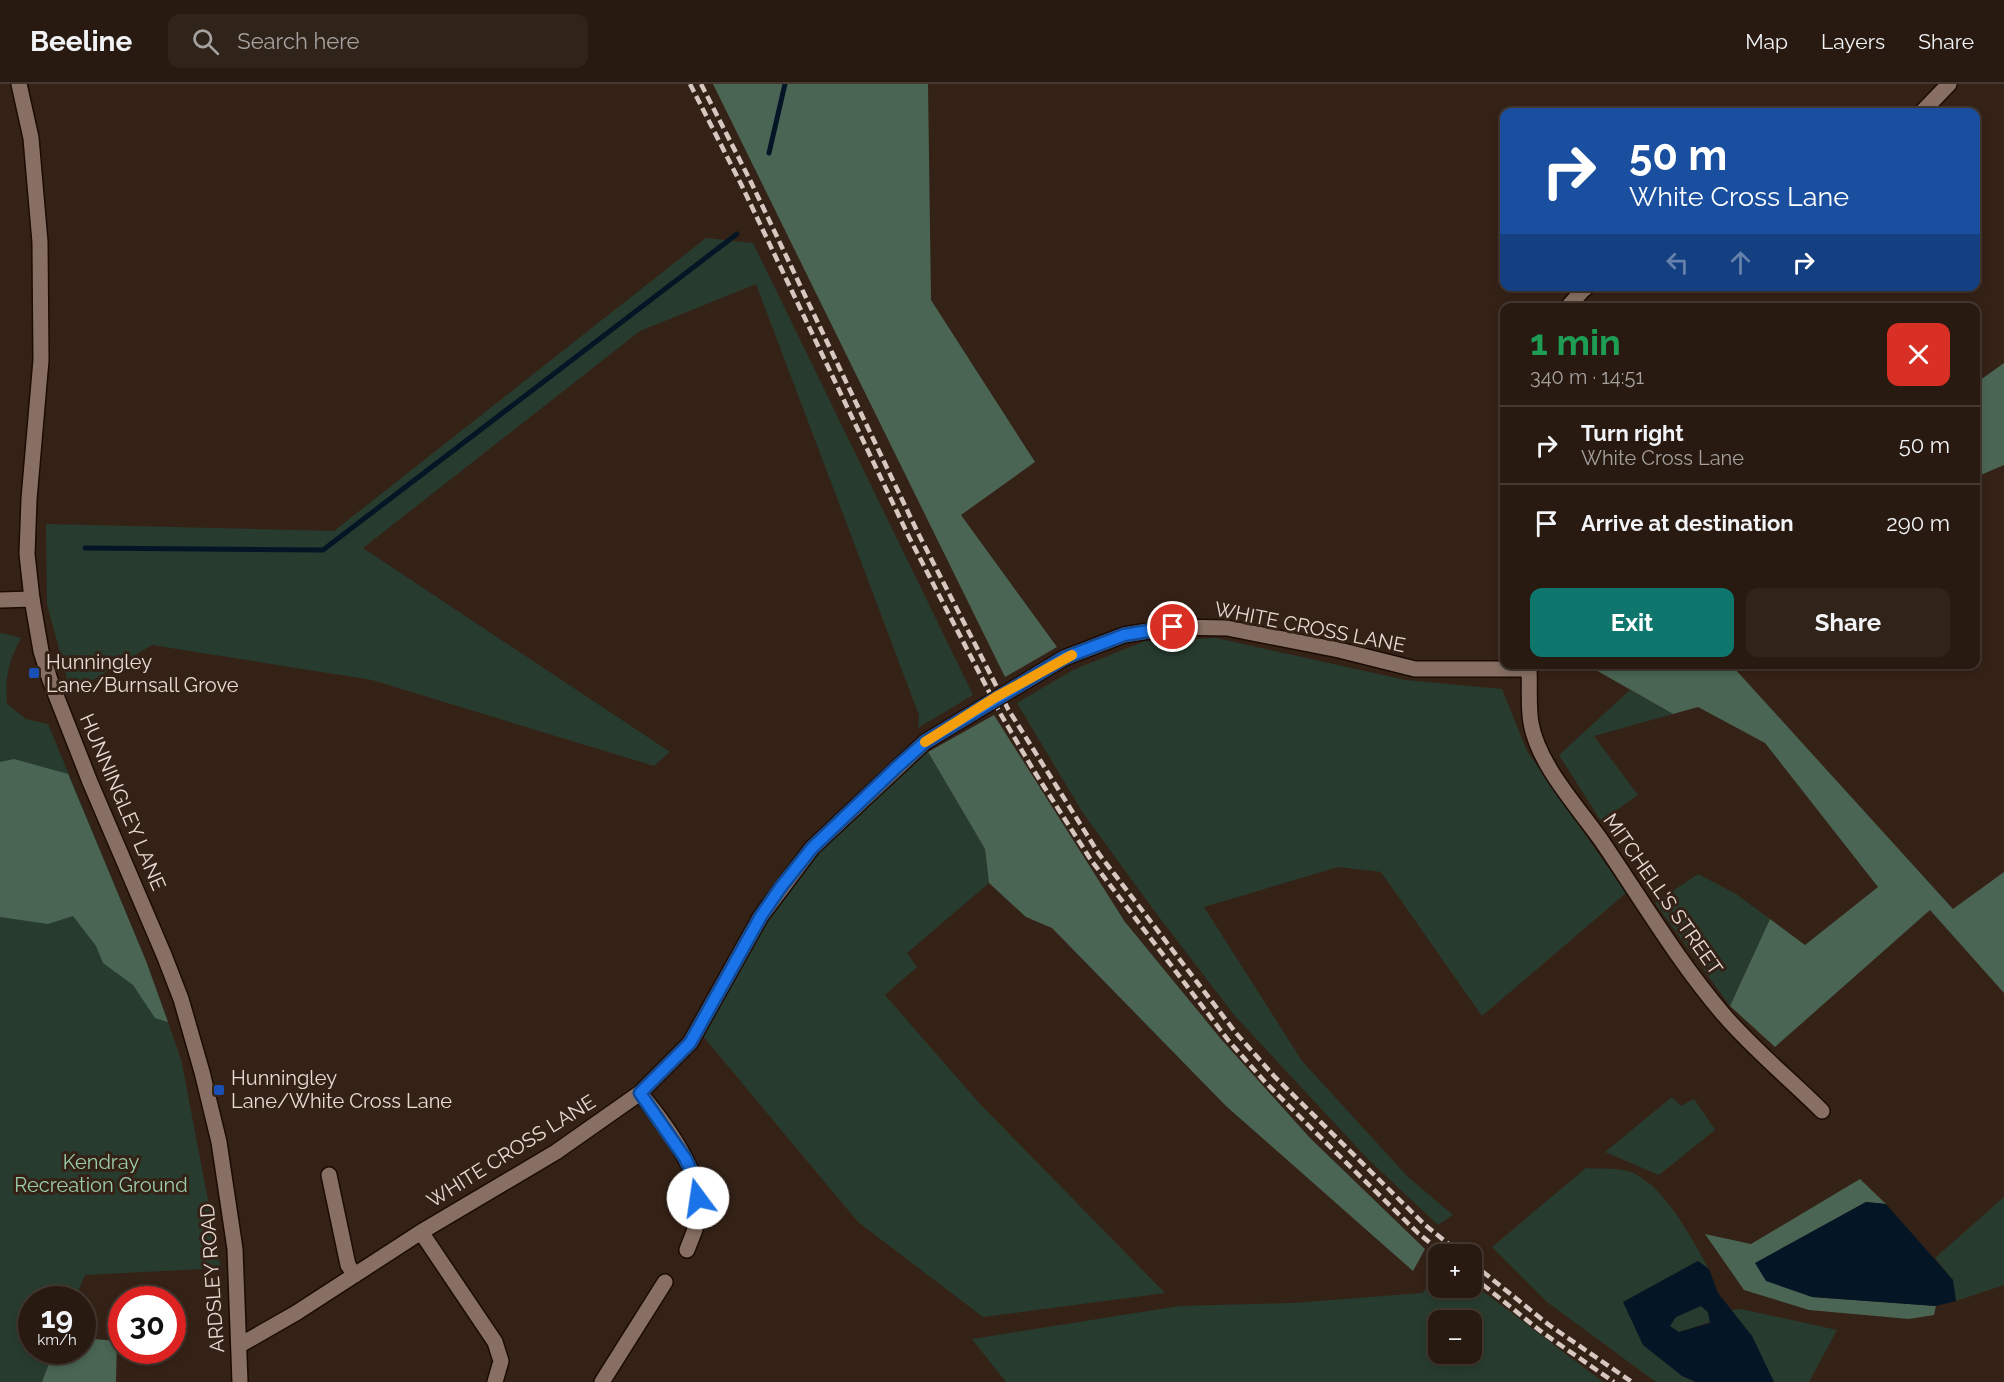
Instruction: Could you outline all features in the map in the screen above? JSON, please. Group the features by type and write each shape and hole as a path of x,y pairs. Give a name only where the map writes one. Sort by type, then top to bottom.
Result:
{"street":[{"name":"HUNNINGLEY LANE","path":"19,84 31,138 40,254 41,360 29,499 27,554 41,651 90,782 165,955 181,999 202,1072 224,1170"},
{"path":"1926,108 1949,84"},
{"path":"1572,303 1581,291"},
{"path":"0,600 32,599"},
{"name":"WHITE CROSS LANE","path":"240,1345 356,1275 421,1232 556,1152 640,1093 690,1043 761,916 812,848 925,742 1064,658 1124,635 1173,627 1227,628 1339,650 1415,669 1500,668"},
{"name":"MITCHELL'S STREET","path":"1531,669 1531,724 1544,758 1563,789 1601,840 1672,950 1724,1016 1822,1111"},
{"path":"640,1093 685,1158 696,1181 699,1215 687,1250"},
{"name":"ARDSLEY ROAD","path":"224,1170 235,1249 240,1382"},
{"path":"329,1174 348,1264 356,1275"},
{"path":"421,1232 495,1342 501,1361 495,1382"},
{"path":"602,1382 665,1282"}],"green space":[{"path":"713,84 928,84 931,300 1035,462 961,515 1057,647 1005,677"},
{"path":"706,238 753,243 973,695 918,728 919,715 756,284 640,331 363,548 670,752 654,766 372,680 152,645 71,693 47,604 46,524 334,531"},
{"path":"2004,363 2004,465 1980,475 1980,380"},
{"name":"Kendray Recreation Ground","path":"0,634 21,638 8,670 7,704 26,719 48,724 146,961 181,1059 221,1268 85,1275 80,1286 18,1286 18,1364 49,1364 42,1382 0,1382"},
{"path":"1216,638 1405,680 1502,689 1527,751 1626,893 1482,1016 1381,872 1338,867 1204,907 1302,1061 1408,1177 1453,1215 1438,1225 1367,1158 1235,1016 1083,813 1017,703 1073,670 1145,641"},
{"path":"1594,669 1735,669 1953,909 2004,872 2004,993 1930,910 1775,1047 1730,1006 1770,919 1805,945 1878,887 1765,743 1698,707 1673,714"},
{"path":"1630,690 1673,714 1594,736 1638,795 1601,821 1559,755"},
{"path":"994,715 1125,922 1221,1039 1310,1138 1425,1249 1413,1271 1226,1106 1052,928 1026,917 989,883 985,849 928,752"},
{"path":"928,752 985,849 989,883 907,953 917,967 885,995 980,1104 1165,1293 983,1317 858,1222 702,1035 764,919 819,849"},
{"path":"14,759 68,774 146,961 168,1022 155,1018 133,985 103,963 96,946 73,916 48,924 0,917 0,762"},
{"path":"1698,874 1736,894 1770,919 1730,1006 1655,903"},
{"path":"1672,1097 1681,1106 1694,1099 1715,1130 1659,1175 1605,1152"},
{"path":"1586,1168 1623,1170 1637,1175 1650,1184 1674,1210 1709,1269 1698,1261 1623,1302 1682,1376 1696,1382 1656,1382 1547,1302 1492,1247"},
{"path":"1860,1179 1886,1204 1866,1202 1756,1263 1812,1297 1936,1306 1934,1315 1909,1319 1809,1310 1744,1290 1705,1234 1751,1244"},
{"path":"2004,1197 2004,1285 1956,1301 1953,1280 1935,1258"},
{"path":"1428,1287 1428,1298 1482,1298 1482,1291 1603,1382 1006,1382 972,1339 1179,1306 1293,1303 1422,1293"},
{"path":"1701,1306 1708,1312 1710,1322 1679,1332 1669,1326 1676,1317"},
{"path":"1741,1309 1837,1330 1809,1382 1774,1382 1752,1336 1730,1310"},
{"path":"96,1339 108,1340 108,1364 116,1364 116,1382 42,1382 49,1364 96,1364"}],"water":[{"path":"1866,1202 1886,1204 1953,1280 1956,1301 1936,1306 1812,1297 1766,1281 1755,1263"},
{"path":"1698,1261 1709,1269 1718,1293 1752,1336 1774,1382 1696,1382 1682,1376 1643,1345 1623,1302","holes":["1701,1306 1708,1312 1710,1323 1679,1332 1670,1326 1676,1317"]}],"waterway":[{"path":"769,153 785,84"},
{"path":"85,548 323,550 737,234"}],"railway":[{"path":"690,84 741,184 909,537 1000,713 1034,771 1091,860 1228,1040 1266,1083 1432,1244"},
{"path":"701,84 750,180 918,533 1008,709 1099,854 1236,1033 1274,1076 1425,1225 1449,1244"},
{"path":"1482,1271 1549,1325 1632,1382"},
{"path":"1482,1284 1543,1333 1614,1382"}],"slow traffic":[{"path":"925,742 996,697 1072,655"}],"place":[{"name":"Hunningley Lane/Burnsall Grove","path":"34,673"},
{"name":"Hunningley Lane/White Cross Lane","path":"219,1090"}],"route":[{"path":"698,1198 696,1181 685,1158 640,1093 690,1043 761,916 812,848 925,742 996,697 1064,658 1124,635 1173,627"}]}
